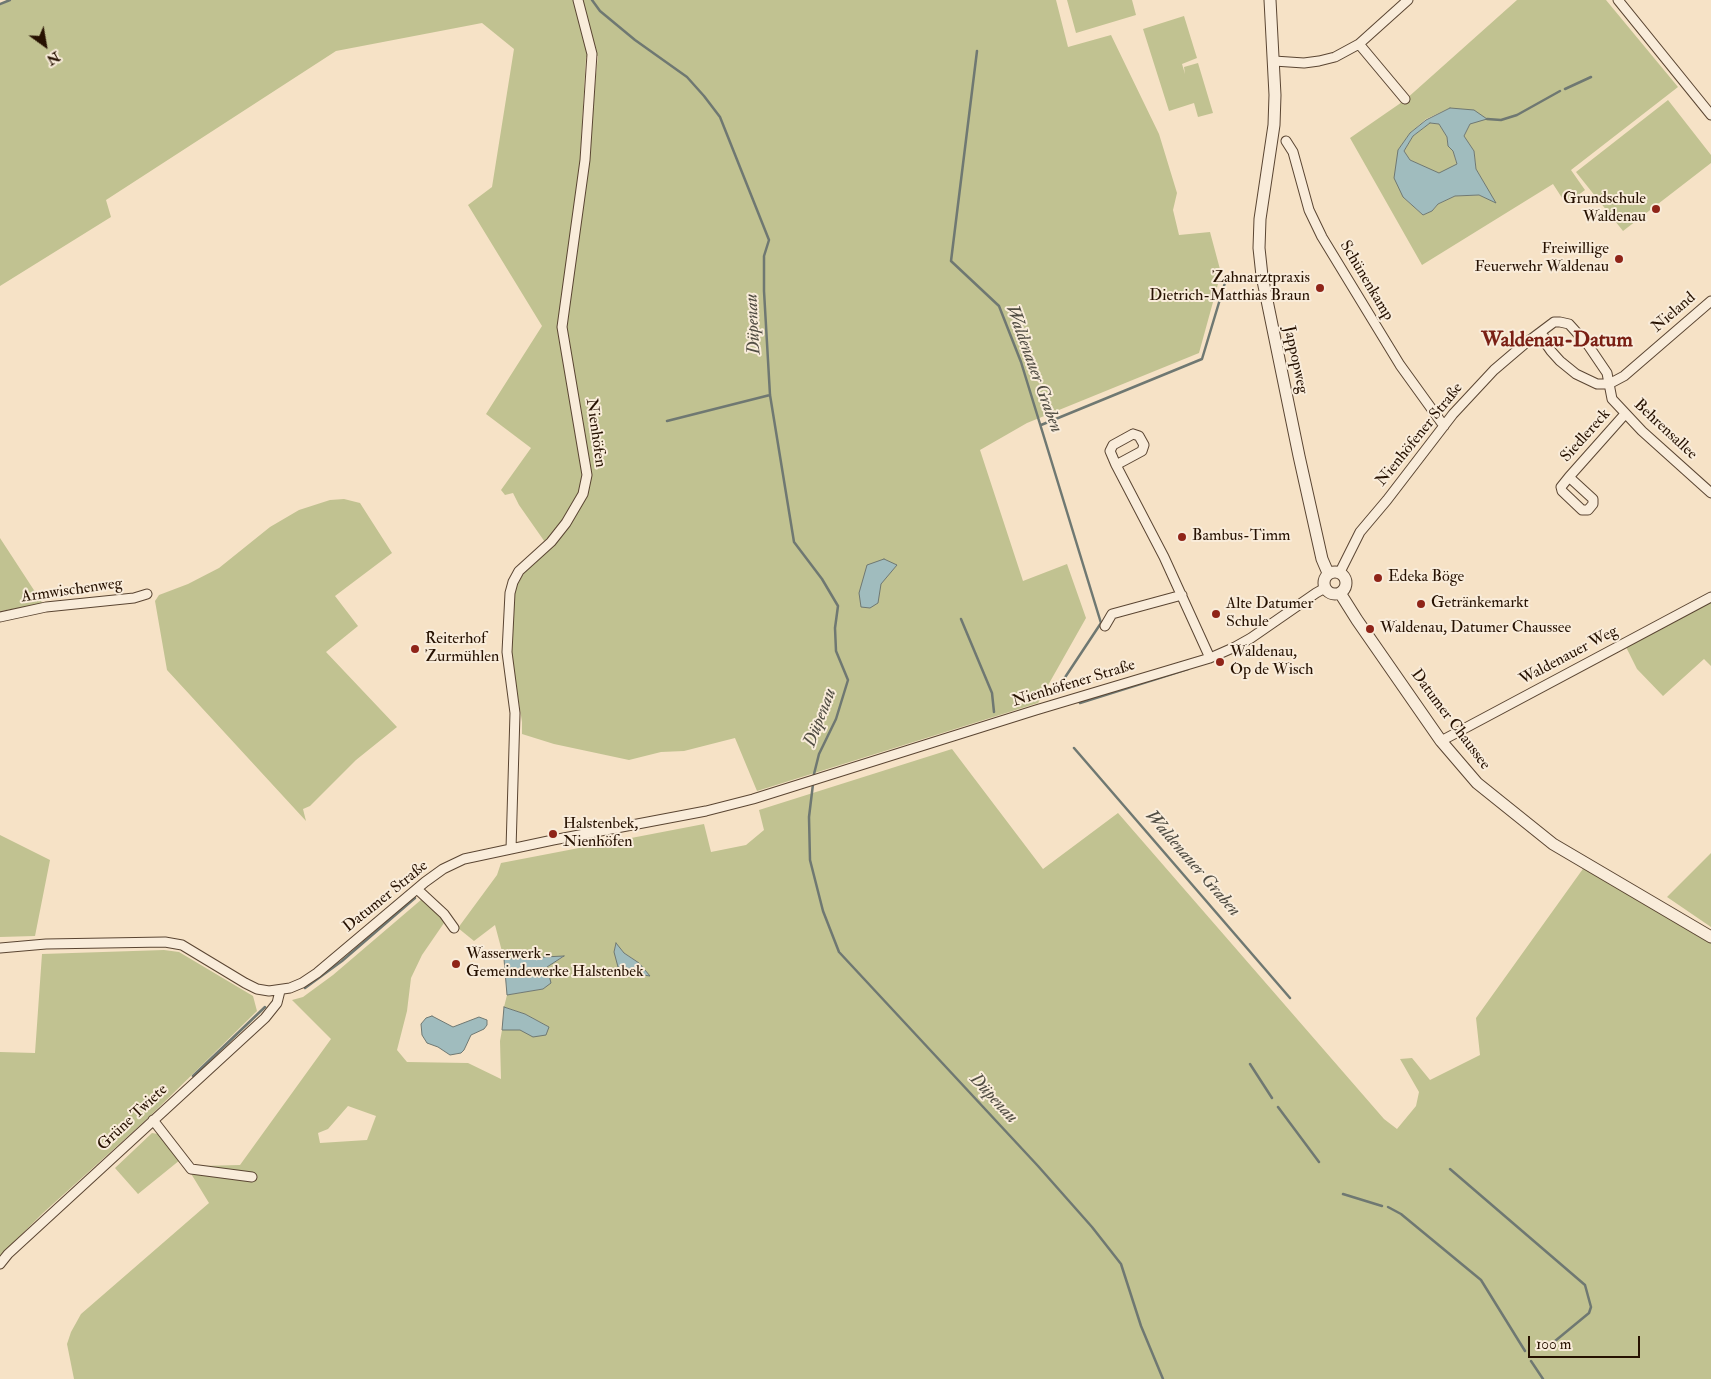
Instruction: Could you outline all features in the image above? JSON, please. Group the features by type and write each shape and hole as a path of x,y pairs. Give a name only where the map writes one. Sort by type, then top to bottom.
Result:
{"street":[{"name":"Nienhöfen","path":"511,849 515,713 507,652 512,582 519,571 551,542 566,523 583,494 587,475 562,327 585,160 592,54 578,0"},
{"name":"Jappopweg","path":"1270,0 1275,95 1274,125 1260,219 1259,248 1262,276 1322,559 1334,573"},
{"path":"1274,62 1304,63 1335,56 1359,44 1408,0"},
{"path":"1618,0 1711,115"},
{"path":"1359,44 1405,99"},
{"name":"Schünenkamp","path":"1286,141 1293,152 1309,210 1322,237 1400,365 1444,426"},
{"name":"Nieland","path":"1609,384 1624,376 1711,301"},
{"name":"Behrensallee","path":"1545,330 1554,322 1569,324 1607,372 1612,399 1625,414 1711,493"},
{"path":"1545,330 1544,341 1560,361 1576,374 1597,384 1609,384"},
{"name":"Nienhöfener Straße","path":"1334,573 1360,532 1466,399 1494,370 1545,330"},
{"path":"1530,340 1544,341"},
{"name":"Siedlereck","path":"1569,477 1625,414"},
{"path":"1116,464 1182,595 1210,658"},
{"path":"1334,573 1345,576 1347,582 1345,588 1340,593 1335,594 1325,588 1324,580 1334,573"},
{"name":"Nienhöfener Straße","path":"806,783 1027,713 1210,658 1251,638 1325,588"},
{"name":"Datumer Chaussee","path":"1340,593 1441,741 1477,783 1553,844 1711,937"},
{"name":"Armwischenweg","path":"0,617 46,608 134,598 148,594"},
{"path":"1105,626 1112,614 1182,595"},
{"name":"Waldenauer Weg","path":"1441,741 1711,597"},
{"name":"Datumer Straße","path":"0,948 46,944 165,942 182,945 257,989 280,991 302,983 317,973 417,889 443,869 464,859 706,811 806,783"},
{"path":"417,889 444,914 454,928"},
{"name":"Grüne Twiete","path":"0,1264 8,1254 265,1018 277,1003 280,991"},
{"path":"153,1120 190,1169 252,1177"}],"green space":[{"path":"12,0 1056,0 1068,47 1111,35 1159,134 1177,193 1173,210 1179,235 1210,232 1221,273 1199,353 1027,423 980,450 1023,581 1067,564 1086,618 1038,703 757,791 735,738 684,751 661,752 629,760 554,744 522,734 522,722 511,652 511,596 527,568 547,545 519,505 513,493 505,495 501,490 531,448 486,414 542,326 468,205 492,187 514,49 482,23 336,51 106,200 111,217 0,286 0,5","holes":["598,56 587,159 565,275 580,161 586,57"]},
{"path":"1067,0 1132,0 1136,15 1076,33"},
{"path":"1517,0 1606,0 1678,87 1571,170 1585,190 1566,204 1553,184 1422,265 1350,138 1405,100","holes":["1450,108 1470,124 1464,136 1474,151 1476,169 1495,202 1479,195 1455,196 1438,204 1432,211 1423,215 1403,197 1398,150 1410,133 1426,119"]},
{"path":"1184,16 1197,58 1182,64 1185,74 1184,67 1198,63 1213,113 1198,117 1194,103 1169,111 1143,29"},
{"path":"1668,100 1711,155 1711,163 1623,231 1576,172"},
{"path":"1430,123 1439,124 1447,137 1448,146 1453,151 1457,165 1439,174 1410,160 1404,151 1413,136"},
{"path":"344,499 360,503 392,553 335,596 358,626 326,652 397,727 356,760 310,806 303,809 306,821 167,670 155,601 159,595 188,584 219,568 270,527 299,510 330,500"},
{"path":"0,538 43,604 0,611"},
{"path":"1711,601 1711,666 1704,659 1663,696 1637,669 1625,645"},
{"path":"952,749 1043,869 1118,813 1384,1119 1397,1129 1416,1106 1419,1092 1400,1059 1412,1058 1430,1080 1480,1055 1476,1018 1585,866 1711,939 1711,1379 74,1379 67,1344 81,1314 209,1203 190,1172 199,1166 240,1165 331,1039 292,1000 303,997 333,975 422,899 441,915 444,923 422,955 411,978 407,1011 397,1050 407,1062 468,1063 501,1079 500,1041 502,1030 549,1027 525,1014 504,1007 507,995 543,989 547,967 563,957 504,959 495,925 474,941 458,928 497,875 501,863 704,824 711,852 746,845 764,830 759,810","holes":["616,944 624,953 639,963 649,976 614,952","348,1106 376,1116 367,1140 320,1143 318,1133 328,1129"]},
{"path":"0,835 50,860 35,936 0,937"},
{"path":"1711,853 1711,927 1667,897"},
{"path":"164,950 179,952 253,996 257,1011 147,1119 43,1213 0,1256 0,1052 35,1053 42,954"},
{"path":"152,1133 158,1134 180,1160 138,1194 115,1168"}],"water":[{"path":"1450,108 1474,110 1487,119 1470,124 1464,136 1474,151 1476,169 1496,203 1479,195 1455,196 1438,204 1432,211 1423,215 1403,197 1394,178 1398,150 1410,133 1426,120","holes":["1430,123 1439,124 1447,137 1448,146 1453,151 1457,164 1439,173 1410,160 1404,151 1413,136"]},
{"path":"884,559 897,565 881,584 878,603 870,608 861,607 859,593 867,565"},
{"path":"616,943 624,953 639,963 650,976 636,974 618,967 614,952"},
{"path":"564,956 547,967 551,983 543,989 507,995 504,959"},
{"path":"504,1007 525,1014 549,1027 546,1035 533,1037 520,1030 502,1030"},
{"path":"432,1016 453,1027 479,1017 487,1020 487,1025 484,1029 471,1035 461,1053 450,1055 438,1047 427,1043 422,1035 421,1024 426,1018"}],"waterway":[{"name":"Düpenau","path":"0,4 10,0"},
{"name":"Düpenau","path":"592,0 600,11 635,40 687,77 720,117 769,240 764,256 764,291 770,395 794,542 822,579 838,606 835,628 836,651 848,680 836,719 819,754 813,778"},
{"name":"Waldenauer Graben","path":"977,51 951,261 999,306 1021,362 1101,623 1054,694"},
{"path":"1565,89 1591,77"},
{"path":"1487,119 1501,120 1517,115 1560,91"},
{"path":"1041,425 1202,359 1227,276"},
{"path":"667,421 770,395"},
{"path":"961,619 992,693 994,712"},
{"path":"1080,703 1188,669"},
{"name":"Waldenauer Graben","path":"1074,748 1290,998"},
{"name":"Düpenau","path":"813,784 809,817 810,860 823,911 839,952 1038,1166 1092,1227 1121,1264 1141,1326 1163,1379"},
{"path":"305,988 342,961 415,898"},
{"path":"193,1076 265,1007"},
{"path":"1250,1064 1272,1098"},
{"path":"1278,1107 1319,1162"},
{"path":"1450,1169 1585,1285 1591,1307 1589,1313 1549,1346"},
{"path":"1343,1194 1382,1206"},
{"path":"1388,1207 1401,1214 1481,1280 1525,1351"},
{"path":"1531,1361 1543,1379"}],"place":[{"name":"Grundschule Waldenau","path":"1656,209"},
{"name":"Freiwillige Feuerwehr Waldenau","path":"1619,259"},
{"name":"Zahnarztpraxis Dietrich-Matthias Braun","path":"1320,288"},
{"name":"Bambus-Timm","path":"1182,537"},
{"name":"Edeka Böge","path":"1378,578"},
{"name":"Getränkemarkt","path":"1421,604"},
{"name":"Alte Datumer Schule","path":"1216,614"},
{"name":"Waldenau, Datumer Chaussee","path":"1370,629"},
{"name":"Reiterhof Zurmühlen","path":"415,649"},
{"name":"Waldenau, Op de Wisch","path":"1220,662"},
{"name":"Halstenbek, Nienhöfen","path":"553,834"},
{"name":"Wasserwerk - Gemeindewerke Halstenbek","path":"456,964"}],"district":[{"name":"Waldenau-Datum","path":"1557,341"}]}
